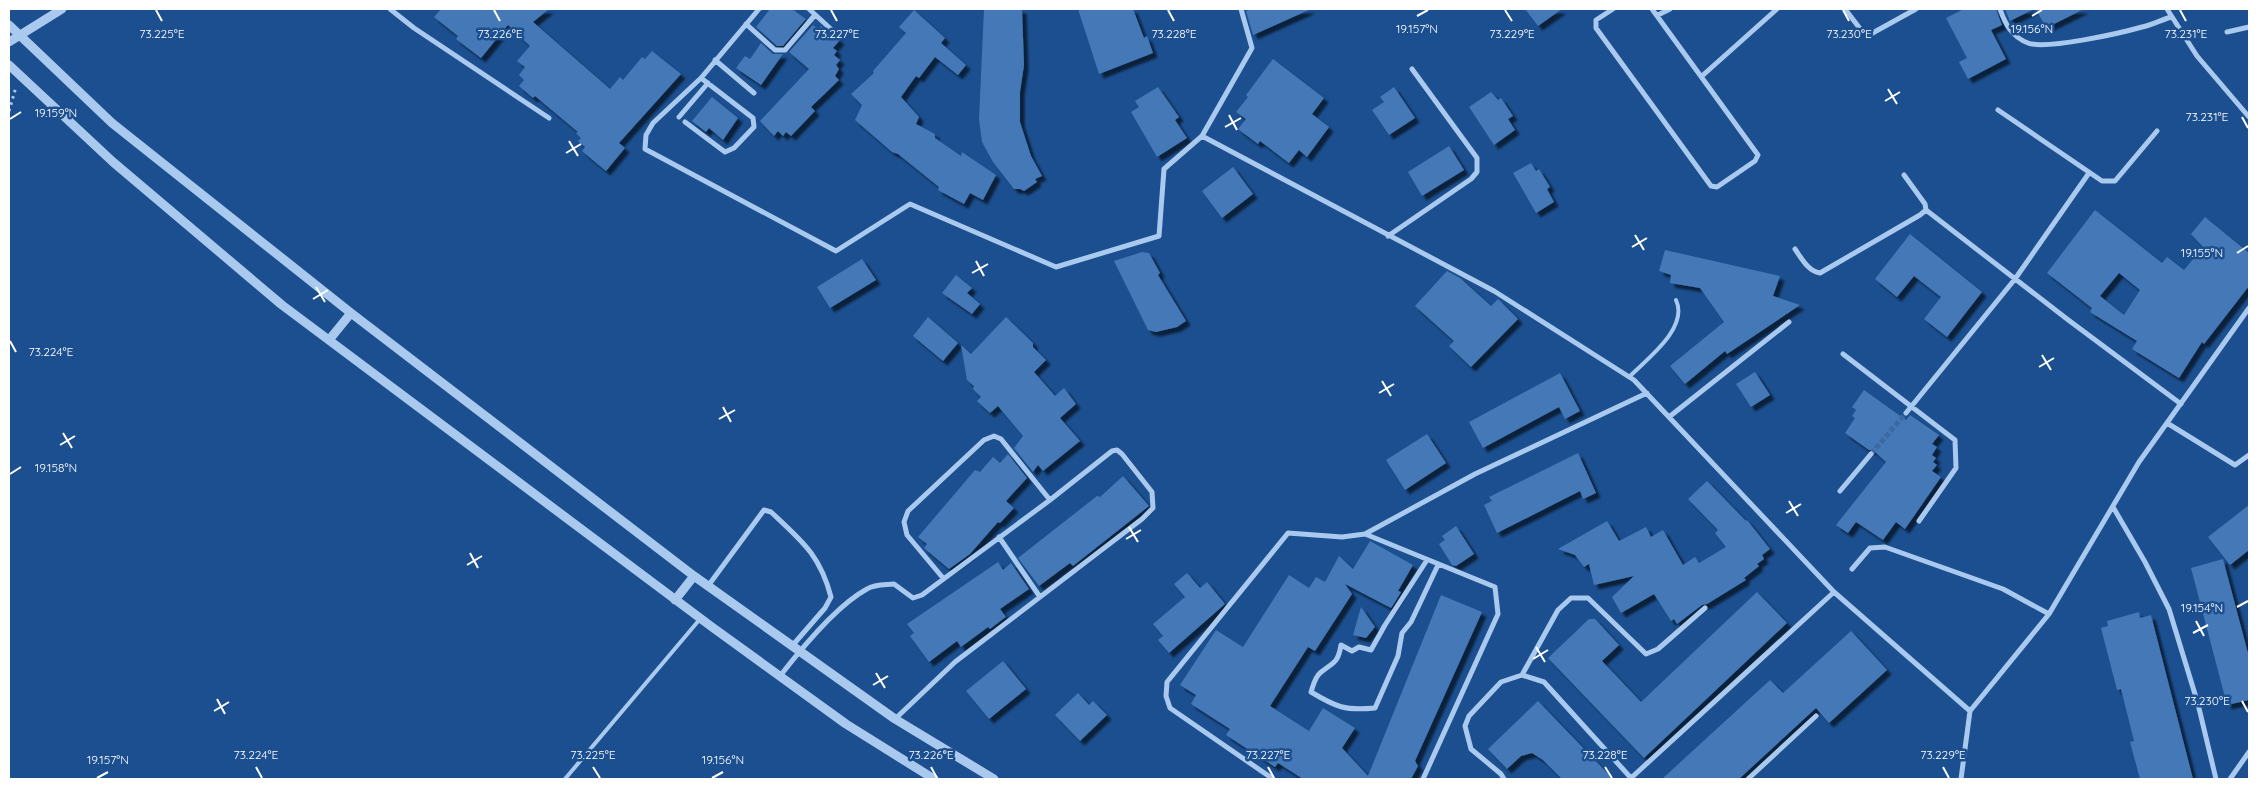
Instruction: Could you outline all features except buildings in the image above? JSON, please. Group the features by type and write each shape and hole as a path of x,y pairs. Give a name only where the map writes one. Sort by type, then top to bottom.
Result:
{"street":[{"path":"9,42 62,9"},
{"path":"390,9 414,28 549,118"},
{"path":"759,9 701,78 653,124 646,135 646,149 836,251 910,204 1056,267 1159,236 1164,169 1202,136 1252,48 1241,9"},
{"path":"808,9 833,30"},
{"path":"1613,9 1596,20 1596,28 1682,148 1711,186 1717,188 1755,161 1758,155 1652,9"},
{"path":"1658,15 1670,9"},
{"path":"1702,76 1777,9"},
{"path":"1845,9 1861,30 1868,35 1916,9"},
{"path":"2000,9 2004,21 2014,36 2030,44 2054,44 2134,29 2171,16"},
{"path":"2167,9 2197,56 2249,117"},
{"path":"746,24 775,50 785,50 815,15"},
{"path":"9,25 18,36 112,123 351,313 694,576 895,719 994,779"},
{"path":"2227,32 2249,27"},
{"path":"716,60 754,93"},
{"path":"9,65 113,162 282,305 700,619 846,724 934,779"},
{"path":"1388,236 1471,180 1477,172 1477,158 1469,144 1412,69"},
{"path":"685,122 725,152 734,148 754,127 753,118 701,78"},
{"path":"679,117 708,83"},
{"path":"1998,110 2102,181 2115,181 2158,131"},
{"path":"1202,136 1494,291 1629,377 1834,592 1970,711"},
{"path":"1906,413 2015,279 2089,173"},
{"path":"1904,174 1925,204 1926,210 2181,404"},
{"path":"1795,250 1813,272 1820,273 1926,210"},
{"path":"1961,779 1970,711 2048,614 2139,462 2249,308"},
{"path":"329,340 351,313"},
{"path":"1669,417 1789,322"},
{"path":"1843,354 1955,440 1956,468 1919,521"},
{"path":"1274,779 1170,708 1166,696 1167,682 1288,534 1342,537 1365,534 1475,474 1646,393"},
{"path":"2167,423 2235,465 2249,455"},
{"path":"943,578 907,535 904,522 908,511 984,440 994,436 1001,438 1050,500"},
{"path":"796,648 851,600 869,588 894,584 913,598 922,595 1050,500 1112,451 1117,450 1146,483 1154,501 1153,508 1142,520 955,662 895,719"},
{"path":"1840,491 1871,454"},
{"path":"2113,507 2145,562 2169,609 2198,704 2216,779"},
{"path":"708,586 764,510 771,512 810,549 827,580 831,597 796,648 780,676"},
{"path":"1365,534 1495,587 1498,614 1423,779"},
{"path":"999,537 1040,597"},
{"path":"1852,569 1870,548 1885,547 2003,589 2048,614"},
{"path":"1427,560 1371,650 1359,647 1352,651 1341,644 1339,656 1334,665 1318,674 1311,692 1330,703 1351,710 1375,708 1398,656 1402,633 1411,622 1438,565"},
{"path":"675,600 694,576"},
{"path":"1504,779 1501,774 1471,749 1465,726 1469,716 1501,682 1522,675 1544,682 1630,779 1834,592"},
{"path":"1522,675 1558,610 1571,598 1588,598 1646,654 1658,649 1705,608"},
{"path":"1748,779 1816,716"},
{"path":"2230,779 2249,752"}],"lane":[{"path":"1629,377 1669,336 1677,321 1680,309 1676,300"},
{"path":"565,779 700,619"}],"path":[{"path":"9,111 21,76"}],"tunnel":[{"path":"1871,454 1906,413"}]}
